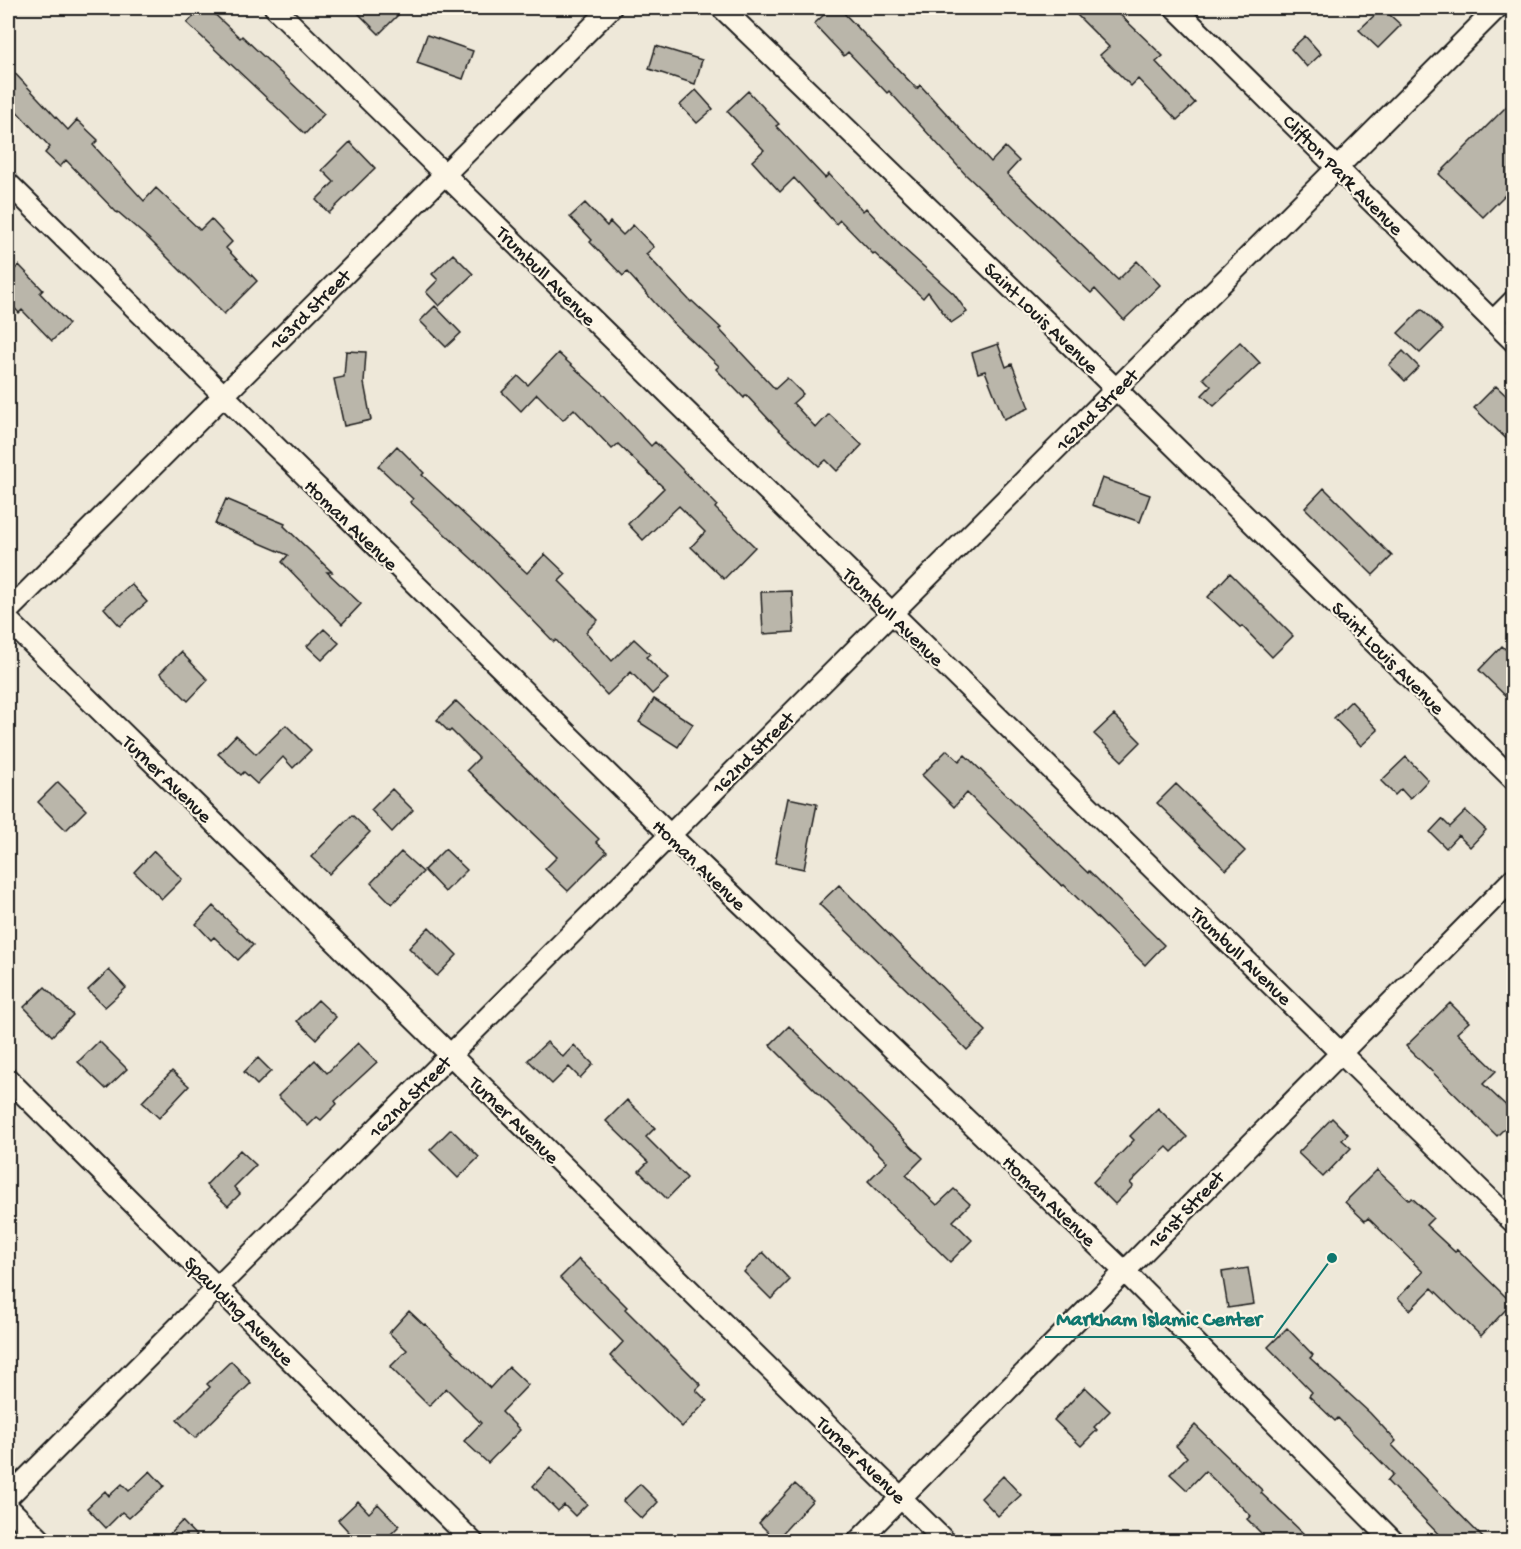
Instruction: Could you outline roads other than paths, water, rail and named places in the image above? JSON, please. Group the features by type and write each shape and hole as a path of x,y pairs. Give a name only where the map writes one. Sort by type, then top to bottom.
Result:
{"street":[{"name":"Trumbull Avenue","path":"275,8 1514,1223"},
{"name":"163rd Street","path":"8,610 611,8"},
{"name":"Saint Louis Avenue","path":"722,8 1116,389 1514,780"},
{"name":"Clifton Park Avenue","path":"1175,8 1514,342"},
{"name":"162nd Street","path":"8,1497 1497,8"},
{"name":"Homan Avenue","path":"8,183 670,835 1124,1271 1394,1542"},
{"path":"1493,321 1514,300"},
{"name":"Turner Avenue","path":"8,620 946,1542"},
{"name":"161st Street","path":"857,1542 1340,1051 1514,878"},
{"name":"Spaulding Avenue","path":"8,1078 472,1542"},
{"path":"8,1507 43,1542"}],"place":[{"name":"Markham Islamic Center","path":"1332,1258"}]}
